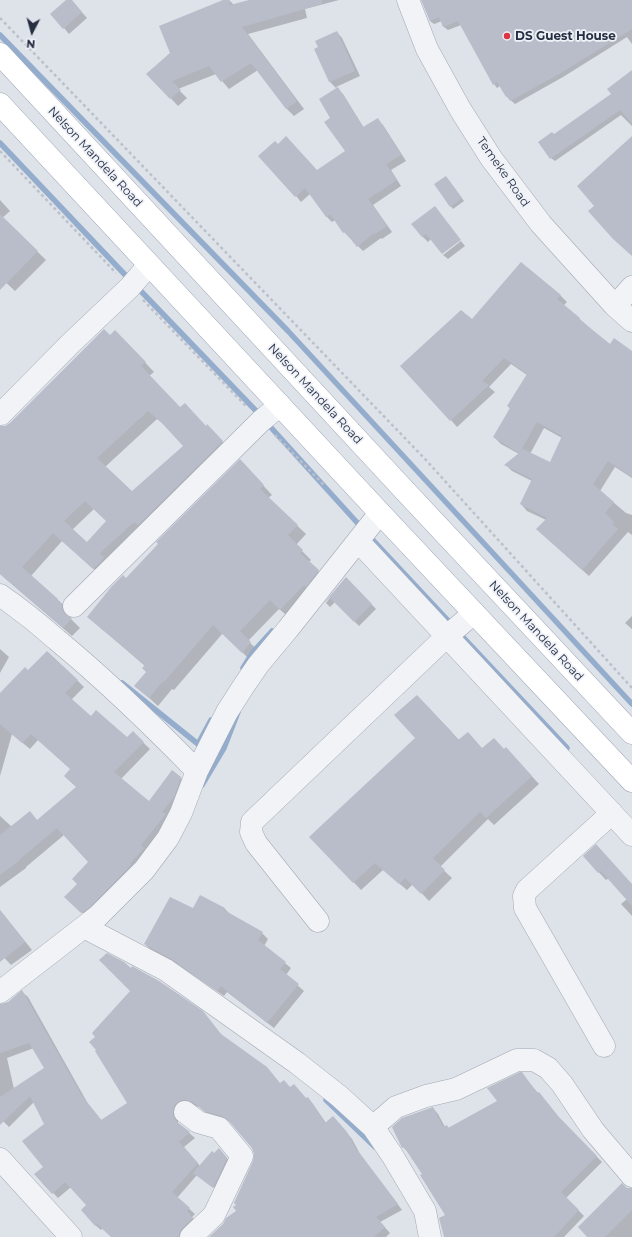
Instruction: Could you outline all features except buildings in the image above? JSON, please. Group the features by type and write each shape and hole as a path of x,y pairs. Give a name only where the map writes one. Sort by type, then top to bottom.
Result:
{"main road":[{"name":"Nelson Mandela Road","path":"0,54 632,733"},
{"path":"0,104 380,513 632,781"}],"street":[{"name":"Temeke Road","path":"408,0 427,49 460,109 514,191 541,224 615,306 632,321"},
{"path":"1,414 70,344 130,287 149,264"},
{"path":"615,306 632,287"},
{"path":"74,606 261,421 280,405"},
{"path":"0,992 84,927 113,902 156,856 168,838 181,813 197,771 227,712 258,665 380,513"},
{"path":"358,540 632,835"},
{"path":"0,595 19,608 81,660 138,711 197,771"},
{"path":"318,921 256,843 251,832 252,822 474,613"},
{"path":"604,1046 526,908 524,896 527,890 612,813"},
{"path":"84,927 166,970 297,1063 374,1127 425,1211 430,1237"},
{"path":"374,1127 396,1107 426,1096 456,1088 517,1060 534,1060 548,1068 562,1084 594,1130 632,1176"},
{"path":"185,1112 198,1122 219,1128 242,1156 214,1215 191,1237"},
{"path":"0,1159 71,1237"}],"path":[{"path":"0,18 426,460 632,688"},
{"path":"0,151 130,287 328,489"}],"waterway":[{"path":"0,35 288,331 632,704"},
{"path":"0,143 130,280"},
{"path":"136,286 260,415"},
{"path":"266,422 362,528"},
{"path":"368,535 452,625"},
{"path":"243,668 253,652 272,631"},
{"path":"459,633 567,748"},
{"path":"122,683 198,744 211,720"},
{"path":"202,785 224,748 238,712"},
{"path":"326,1100 375,1147"}],"place":[{"name":"DS Guest House","path":"507,36"}]}
